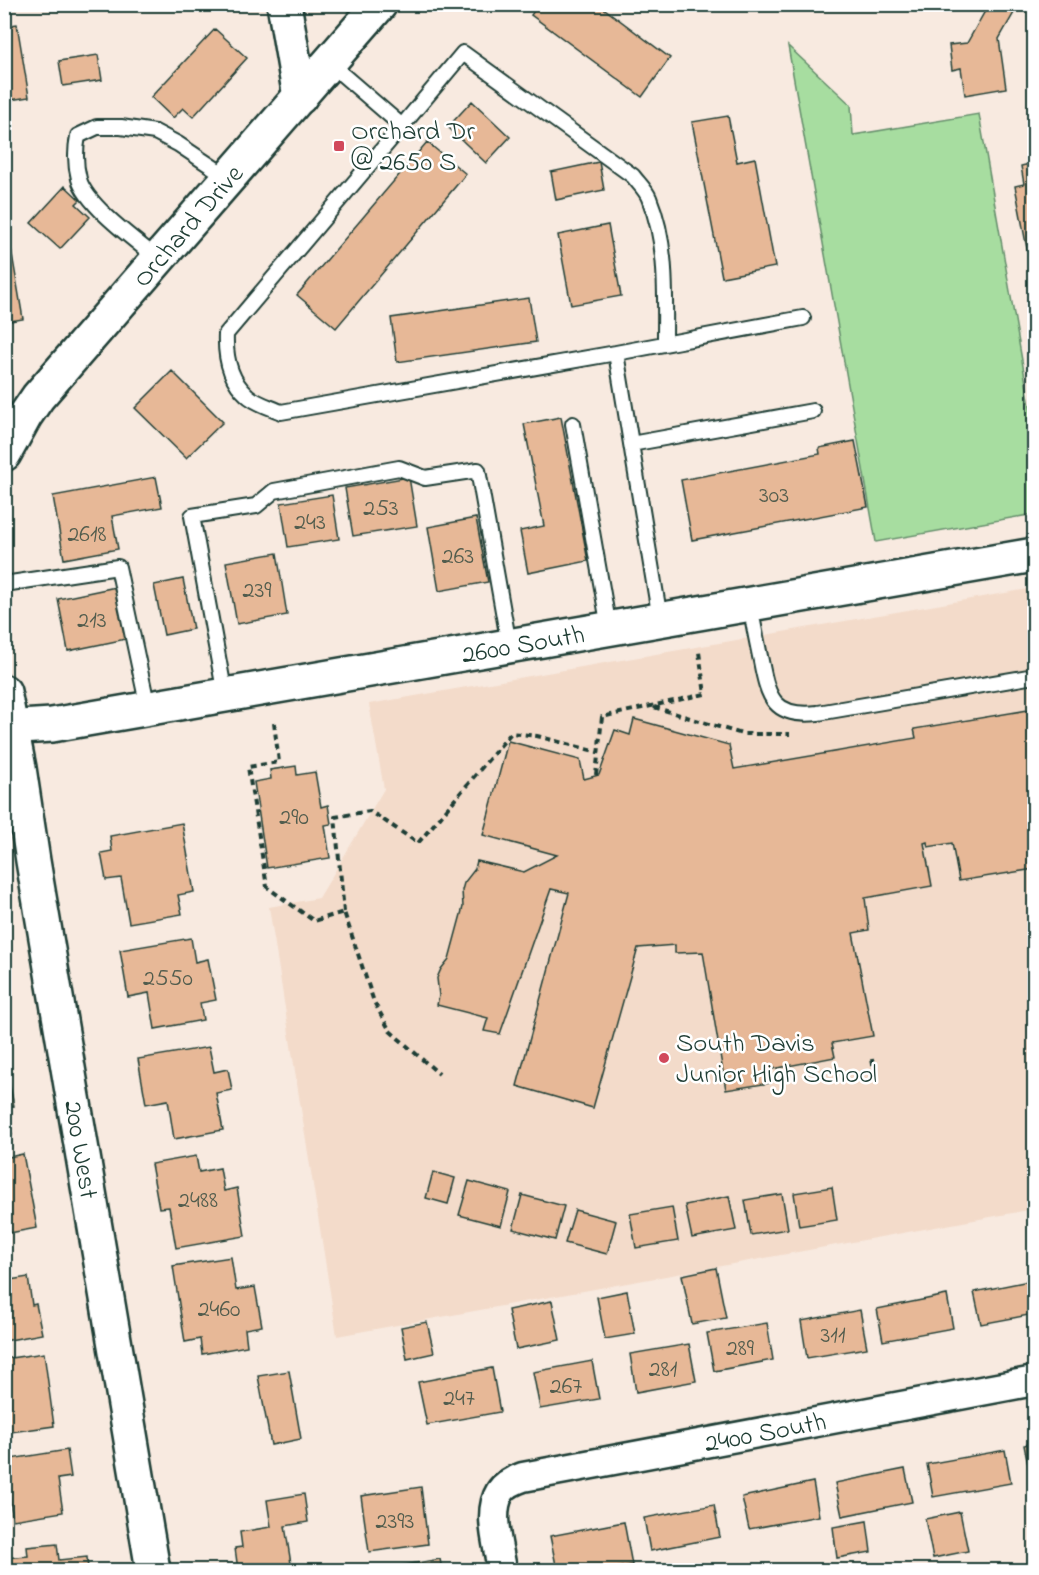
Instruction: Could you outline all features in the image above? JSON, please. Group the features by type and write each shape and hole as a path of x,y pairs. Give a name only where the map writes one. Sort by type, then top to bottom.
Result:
{"main road":[{"path":"284,4 300,97"},
{"name":"Orchard Drive","path":"7,444 38,397 380,4"},
{"name":"2600 South","path":"8,727 52,725 1035,555"},
{"path":"4,692 8,727"},
{"name":"200 West","path":"8,727 19,768 153,1570"}],"street":[{"name":"2400 South","path":"502,1570 494,1513 496,1501 500,1491 511,1482 535,1473 1035,1382"}],"lane":[{"path":"665,344 665,267 659,234 648,197 633,176 463,53 226,334 226,351 231,376 248,396 281,412 616,353 665,344 803,318"},
{"path":"330,63 402,126"},
{"path":"158,259 95,204 79,181 75,151 78,136 97,127 122,127 155,132 178,144 229,178"},
{"path":"616,353 660,620"},
{"path":"631,444 813,411"},
{"path":"573,424 609,628"},
{"path":"225,695 192,516 256,506 274,491 399,468 425,478 478,470 509,645"},
{"path":"4,585 118,567 148,708"},
{"path":"750,604 766,689 776,704 785,710 806,714 818,713 1035,676"}],"path":[{"path":"596,776 602,717 705,694 699,652"},
{"path":"654,707 742,734 797,734"},
{"path":"274,723 279,762 248,767 267,887 314,921 344,912"},
{"path":"439,1074 390,1031 374,1002 344,912 335,817 370,810 418,843 511,733 537,736 598,752"},
{"path":"872,1059 874,1070"}],"shaded area":[{"name":"South Davis Junior High School","path":"1034,588 1034,1209 337,1336 269,907 319,898 384,789 369,704"}],"green space":[{"path":"788,46 851,105 853,135 979,114 1034,429 1034,514 876,542"}],"building":[{"path":"539,4 598,4 670,58 642,97 531,15"},
{"path":"989,4 1004,4 1015,11 999,39 1006,88 965,95 961,68 952,70 949,45 967,43"},
{"path":"17,24 29,97 4,101 4,26"},
{"path":"215,29 247,58 193,117 183,108 173,118 151,97"},
{"path":"98,55 102,80 63,86 59,61"},
{"path":"472,101 510,137 486,163 448,127"},
{"path":"728,116 737,162 755,158 775,267 722,277 692,122"},
{"path":"427,142 466,174 336,328 297,295"},
{"path":"599,162 604,190 556,200 551,172"},
{"path":"1034,163 1034,253 1028,254 1015,186 1024,184 1021,166"},
{"path":"65,186 80,200 76,204 90,217 60,249 31,223"},
{"path":"608,225 621,296 571,305 558,235"},
{"path":"11,248 23,319 4,322 4,249"},
{"path":"529,298 536,342 397,362 391,318"},
{"path":"172,371 223,422 186,458 135,408"},
{"path":"561,417 588,561 528,573 520,531 544,526 524,424"},
{"path":"855,441 868,507 692,540 681,480 820,454 819,448"},
{"path":"156,477 162,507 112,516 118,549 64,559 53,496"},
{"path":"409,477 417,526 353,536 345,488"},
{"path":"332,495 339,539 288,547 281,503"},
{"path":"476,518 488,582 439,591 428,527"},
{"path":"277,553 287,615 237,624 226,562"},
{"path":"183,579 193,629 164,635 154,585"},
{"path":"116,587 126,639 68,651 58,599"},
{"name":"South Davis Junior High School","path":"1034,709 1034,869 959,881 952,843 928,847 927,842 924,843 932,886 865,898 869,930 853,933 873,1036 832,1043 835,1057 767,1070 770,1083 726,1090 703,952 675,953 675,945 638,948 593,1108 517,1086 569,893 551,889 500,1034 484,1031 488,1018 437,1005 439,996 437,978 449,959 463,907 464,883 475,869 477,861 524,872 557,855 483,835 508,741 580,760 584,779 599,775 615,730 630,735 634,719 729,745 734,769 916,738 914,729"},
{"path":"296,766 297,775 315,772 321,807 328,805 331,824 325,825 330,858 267,868 254,782 271,779 270,770"},
{"path":"182,823 194,892 178,895 182,914 129,923 121,878 106,880 101,853 112,851 110,836"},
{"path":"191,938 195,962 208,959 216,1000 200,1003 203,1020 155,1029 149,993 128,997 120,950"},
{"path":"209,1047 214,1072 228,1069 232,1090 216,1093 223,1130 174,1139 168,1100 146,1104 138,1059"},
{"path":"6,1065 14,1106 6,1107 12,1135 4,1137 4,1066"},
{"path":"23,1154 37,1228 4,1234 4,1158"},
{"path":"196,1156 199,1172 220,1168 224,1191 237,1188 245,1236 176,1248 169,1207 159,1208 151,1164"},
{"path":"433,1172 455,1178 448,1204 426,1198"},
{"path":"469,1181 510,1192 501,1226 459,1215"},
{"path":"832,1187 837,1220 799,1226 794,1193"},
{"path":"782,1194 788,1229 751,1235 745,1200"},
{"path":"522,1195 564,1206 555,1240 513,1229"},
{"path":"729,1196 736,1230 692,1238 685,1205"},
{"path":"672,1207 678,1241 636,1248 630,1214"},
{"path":"575,1210 616,1221 607,1254 565,1243"},
{"path":"231,1257 236,1290 255,1287 262,1326 245,1329 247,1346 202,1354 200,1339 185,1342 173,1266"},
{"path":"716,1268 726,1318 692,1324 682,1275"},
{"path":"28,1277 32,1305 36,1304 42,1334 4,1341 4,1281"},
{"path":"1034,1280 1034,1314 981,1324 974,1292"},
{"path":"627,1291 635,1334 605,1339 597,1297"},
{"path":"947,1295 953,1328 883,1341 877,1309"},
{"path":"552,1301 560,1340 516,1349 508,1310"},
{"path":"860,1310 867,1348 807,1358 801,1321"},
{"path":"427,1322 434,1353 407,1359 401,1327"},
{"path":"767,1323 773,1360 714,1371 707,1333"},
{"path":"689,1344 696,1381 636,1392 630,1354"},
{"path":"44,1353 54,1426 4,1433 4,1359"},
{"path":"592,1361 599,1399 540,1409 533,1372"},
{"path":"492,1368 500,1412 427,1425 418,1382"},
{"path":"289,1371 301,1439 271,1445 258,1376"},
{"path":"1034,1443 1034,1475 1030,1475 1024,1445"},
{"path":"67,1450 71,1477 58,1479 63,1512 13,1520 4,1460"},
{"path":"1005,1450 1011,1483 933,1497 927,1464"},
{"path":"905,1469 912,1502 842,1516 835,1483"},
{"path":"813,1482 819,1516 749,1529 742,1497"},
{"path":"421,1487 428,1544 369,1552 361,1496"},
{"path":"304,1494 308,1522 285,1526 292,1570 238,1570 235,1548 242,1547 240,1532 271,1527 267,1500"},
{"path":"714,1505 720,1537 650,1551 644,1518"},
{"path":"960,1512 968,1551 933,1558 925,1519"},
{"path":"867,1521 871,1552 837,1558 833,1527"},
{"path":"624,1522 632,1565 605,1570 557,1570 550,1536"},
{"path":"57,1544 59,1560 87,1557 88,1570 4,1570 4,1558 28,1556 27,1547"},
{"path":"440,1559 442,1570 382,1570 382,1569"}],"place":[{"name":"Orchard Dr @ 2650 S","path":"339,146"},
{"name":"South Davis Junior High School","path":"664,1058"}]}
